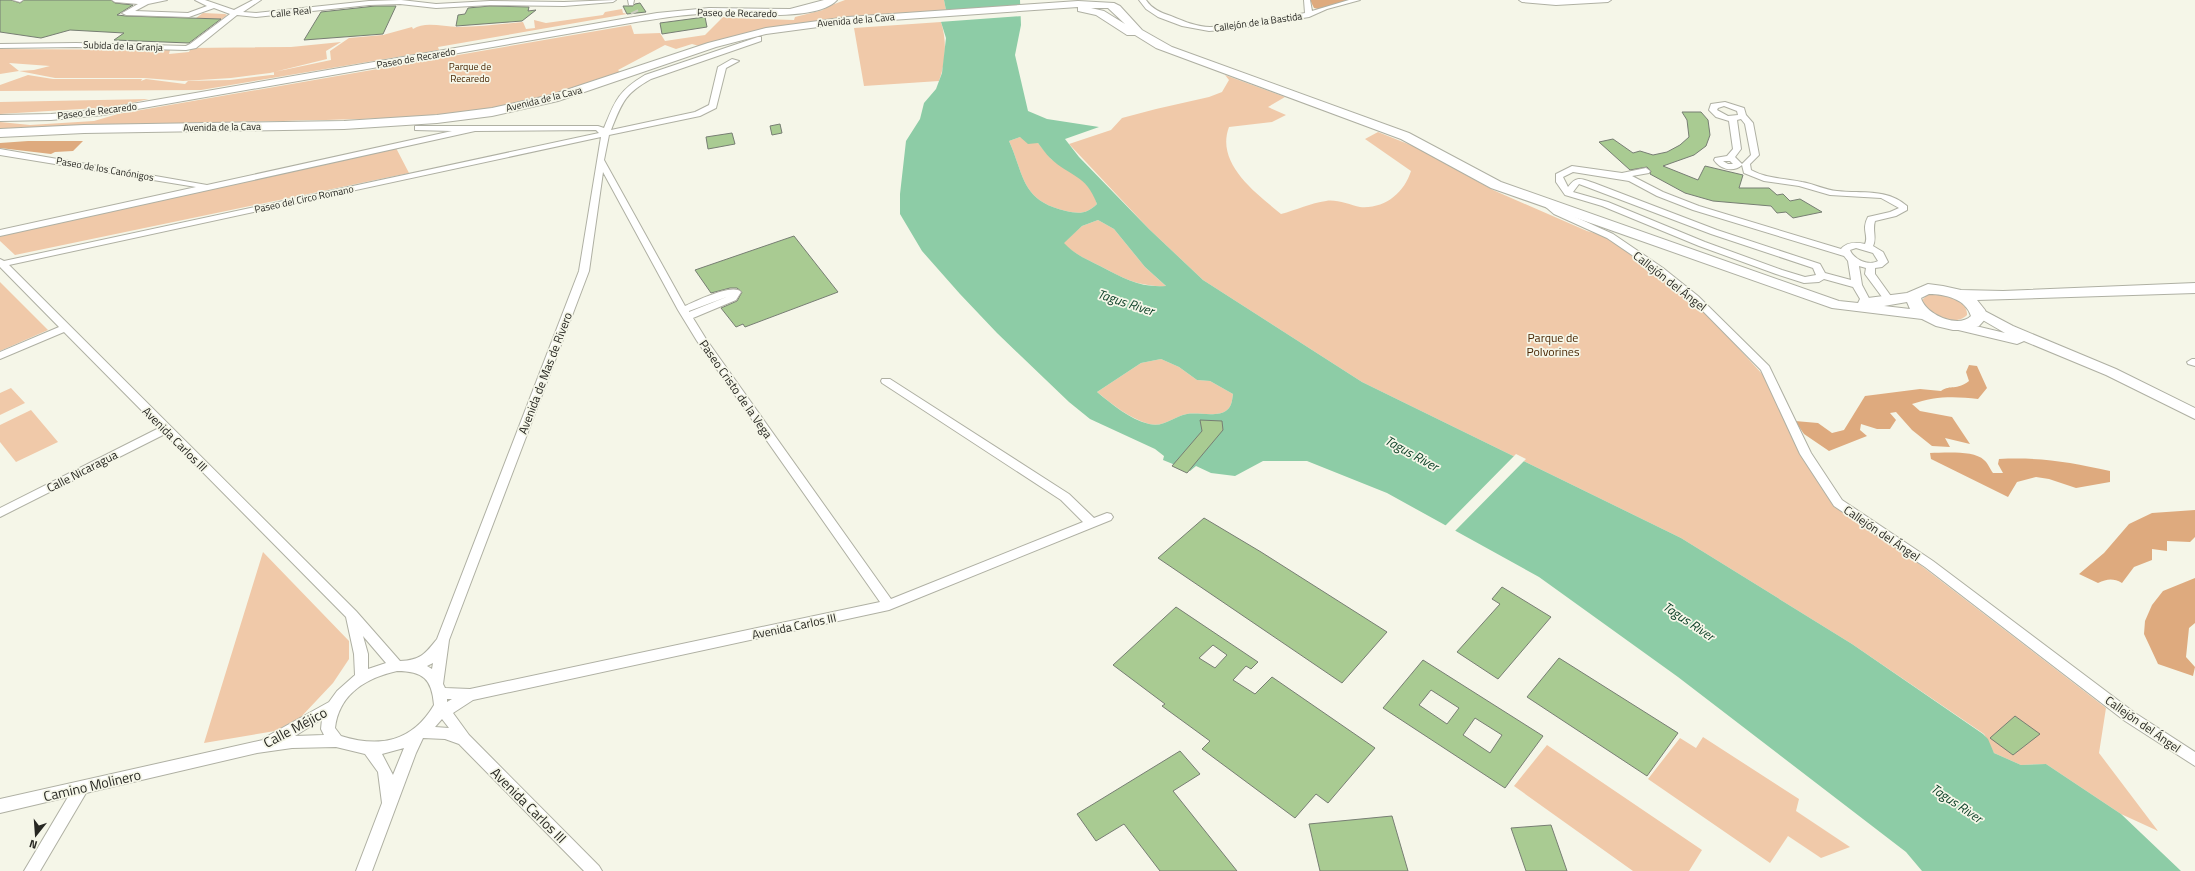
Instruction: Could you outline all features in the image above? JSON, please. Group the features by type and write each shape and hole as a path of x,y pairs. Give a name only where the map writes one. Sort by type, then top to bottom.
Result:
{"main road":[{"path":"1078,6 1089,0"},
{"path":"1078,6 1106,1 1116,8 1138,32 1170,50"},
{"path":"1106,1 1107,13 1119,26"},
{"path":"1078,6 1096,12 1143,40 1405,136 1496,185 1543,202 1614,232 1837,305 1925,315 1942,323 1959,326 1973,324 1977,321 1978,311"},
{"name":"Avenida de la Cava","path":"0,133 92,128 381,123 462,116 523,106 577,92 712,45 751,34 809,24 1031,12 1078,6"},
{"name":"Avenida de la Cava","path":"0,139 79,136 354,131 418,128 476,120 552,105 618,85 711,51 758,39 810,30 880,21 1078,6"},
{"path":"1813,296 1866,302 1913,296 1916,293 1929,289 1957,295 2003,296 2195,288"},
{"path":"1957,295 1969,302 1978,311"},
{"path":"1913,296 1915,305 1925,315"},
{"path":"1978,311 2003,296"}],"street":[{"path":"115,0 146,2 164,0"},
{"name":"Calle Real","path":"198,0 235,14 276,14 370,2 400,2 436,6 490,3 539,4 613,0"},
{"name":"Subida de la Granja","path":"0,46 76,44 186,48 193,46 235,14 258,0"},
{"path":"532,0 539,4"},
{"name":"Paseo de Recaredo","path":"0,118 51,117 103,112 634,9 781,14 810,8 832,0"},
{"name":"Callejón de la Bastida","path":"1142,0 1148,8 1161,15 1185,24 1209,29 1234,28 1310,15 1325,8 1340,6 1356,0"},
{"name":"Callejón de la Bastida","path":"1306,0 1309,6 1310,15"},
{"path":"1522,0 1556,3 1608,0"},
{"path":"146,2 126,13 189,15 212,6"},
{"name":"Avenida de la Cava","path":"620,99 636,84 648,77 758,39"},
{"name":"Paseo del Circo Romano","path":"1,263 606,132 678,119 708,110 715,103 722,67 735,61"},
{"name":"Avenida de Mas de Rivero","path":"413,666 428,659 443,640 584,271 602,148 606,132 620,99"},
{"path":"1742,116 1731,118 1718,114 1713,108 1717,105 1729,105 1741,110 1742,116 1749,123 1755,155 1746,164 1747,171 1756,177 1800,184 1827,192 1880,194 1896,200 1904,208 1899,213 1883,215 1871,219 1868,227 1871,241 1868,247"},
{"path":"1730,158 1737,149 1733,121 1731,118"},
{"path":"418,128 598,128 606,132"},
{"path":"0,233 474,129"},
{"name":"Paseo de los Canónigos","path":"0,152 210,187"},
{"name":"Paseo Cristo de la Vega","path":"601,161 685,313 718,363 889,605"},
{"path":"1821,275 1818,279 1804,280 1702,244 1605,204 1568,193 1560,182 1559,176 1572,169 1622,176 1632,179 1660,194 1696,208 1846,254 1854,261 1872,266 1881,264 1883,259 1878,252 1868,247 1850,246 1845,250 1846,254"},
{"path":"1622,176 1646,171"},
{"path":"1568,193 1577,181 1591,185 1714,232 1817,266 1821,275"},
{"name":"Callejón del Ángel","path":"1614,232 1696,298 1765,368 1806,454 1838,503 1929,564 2130,717 2195,760"},
{"path":"1854,261 1856,285 1866,302"},
{"name":"Avenida Carlos III","path":"1,263 352,616 397,666"},
{"path":"1872,266 1870,274 1888,299"},
{"path":"1821,275 1856,285"},
{"path":"1978,311 2008,329 2059,351 2156,389 2195,408"},
{"path":"1959,326 2059,351"},
{"path":"0,356 65,328"},
{"path":"2111,372 2195,414"},
{"path":"886,381 1065,497 1092,523"},
{"name":"Calle Nicaragua","path":"0,513 165,429"},
{"name":"Avenida Carlos III","path":"440,698 470,695 889,605 1107,517"},
{"path":"352,616 362,654 362,678"},
{"name":"Avenida de Mas de Rivero","path":"440,698 443,640"},
{"path":"440,698 429,672 413,666 397,666 380,670 362,678 345,691 333,706 328,721 328,729 336,741 370,749 396,745 420,734 445,734 464,739"},
{"name":"Avenida Carlos III","path":"440,698 470,695"},
{"name":"Avenida Carlos III","path":"420,734 433,719 440,698"},
{"name":"Avenida Carlos III","path":"440,698 464,739 594,871"},
{"name":"Calle Méjico","path":"257,747 291,731 333,706"},
{"path":"364,871 388,805 420,734"},
{"name":"Calle Méjico","path":"184,764 257,747 292,742 336,741"},
{"path":"370,749 383,763 387,776 388,805"},
{"name":"Camino Molinero","path":"0,806 184,764"},
{"path":"32,871 81,788"}],"green space":[{"name":"Parque de Recaredo","path":"845,0 944,0 946,10 821,20 760,30 699,46 692,44 676,49 665,45 618,70 621,73 574,88 527,101 497,107 436,115 375,119 0,129 0,122 30,125 94,121 118,114 631,25 634,34 660,33 665,41 705,35 723,17 794,20 795,17 823,10 824,8"},
{"path":"622,9 623,13 627,14 438,47 439,50 201,90 0,91 0,85 28,75 53,79 142,79 141,81 146,79 185,84 188,81 230,80 274,75 274,72 331,60 330,51 349,38 383,35 412,27 413,29 423,25 466,27 523,22 526,29 535,28 534,20 546,23 603,15 605,12"},
{"path":"203,13 227,15 222,19 196,18"},
{"path":"941,22 945,52 939,81 864,86 854,28"},
{"path":"341,42 326,51 327,59 270,73 231,78 183,81 144,78 55,78 19,71 0,74 0,49 170,50 169,54 189,52 191,48 291,47","holes":["9,63 50,66 34,70 19,71"]},
{"name":"Parque de Polvorines","path":"1225,75 1285,97 1268,107 1286,115 1272,122 1229,127 1226,141 1228,153 1233,166 1241,177 1250,187 1281,214 1326,201 1339,201 1360,207 1369,207 1385,202 1398,193 1404,186 1411,171 1365,139 1378,132 1418,148 1493,190 1612,241 1695,301 1764,376 1804,461 1835,506 1919,564 2106,708 2099,753 2158,831 2121,814 2046,764 2021,765 1994,753 1984,734 1852,644 1681,538 1362,382 1203,280 1149,229 1069,144 1111,130 1122,118 1209,97 1222,92 1229,80"},
{"path":"149,99 113,107 0,114 0,102"},
{"path":"1020,137 1038,143 1051,159 1080,177 1093,192 1097,204 1090,210 1075,213 1051,206 1032,194 1022,176 1009,141"},
{"path":"396,148 409,173 15,255 0,241 0,235"},
{"path":"1098,220 1114,229 1145,267 1167,287 1147,285 1132,281 1080,256 1063,243 1082,226"},
{"path":"0,282 48,330 0,351"},
{"path":"1933,294 1949,297 1960,302 1964,306 1967,315 1964,318 1954,320 1939,318 1928,311 1921,301 1927,295"},
{"path":"1161,359 1179,367 1197,380 1210,381 1233,394 1230,407 1218,414 1187,414 1164,423 1154,425 1128,415 1097,392 1141,363"},
{"path":"11,388 25,403 0,415 0,393"},
{"path":"31,410 58,442 16,462 0,442 0,425"},
{"path":"263,552 349,641 349,659 333,683 300,718 275,731 204,743"},
{"path":"1703,737 1799,799 1796,811 1850,847 1821,858 1788,836 1770,863 1648,779 1680,738 1696,748"},
{"path":"1547,745 1702,850 1689,871 1633,871 1514,786"}],"shaded area":[{"path":"1310,0 1356,0 1318,9 1314,8"},
{"path":"28,141 83,141 73,151 55,152 51,154 0,148 0,143"},
{"path":"1969,365 1977,366 1987,388 1978,399 1945,397 1928,399 1912,404 1920,411 1952,417 1970,444 1945,438 1950,447 1932,446 1912,430 1896,412 1890,413 1896,420 1890,429 1877,429 1861,424 1860,430 1867,436 1829,451 1804,434 1795,421 1818,423 1832,433 1844,430 1865,396 1920,389 1941,391 1948,388 1961,386 1969,381 1966,372"},
{"path":"1930,453 1966,453 1973,455 1985,461 1993,473 2003,473 1998,464 1999,459 2042,460 2082,465 2110,471 2110,482 2076,488 2049,479 2036,477 2017,482 2008,497 1931,459"},
{"path":"2195,510 2195,537 2190,542 2167,541 2167,551 2152,549 2152,560 2134,567 2122,583 2116,580 2110,580 2098,583 2079,574 2104,553 2129,524 2152,513"},
{"path":"2195,578 2195,623 2189,628 2186,657 2195,667 2193,676 2158,664 2144,634 2145,621 2152,605 2163,591"}],"water":[{"name":"Tagus River","path":"944,0 1020,0 1021,25 1015,55 1028,111 1047,119 1099,127 1065,139 1079,157 1149,229 1203,280 1362,382 1681,538 1852,644 1983,734 1988,739 1994,753 2021,765 2046,764 2121,814 2181,871 1922,871 1906,852 1678,677 1539,577 1387,493 1307,461 1263,461 1235,476 1211,473 1196,466 1190,471 1163,460 1164,456 1155,449 1090,419 1069,402 997,333 960,294 922,251 900,214 900,194 906,141 920,119 924,103 936,89 942,73 946,38 941,22 946,10","holes":["1020,137 1028,144 1038,143 1057,164 1083,181 1093,194 1097,204 1090,210 1075,213 1051,206 1032,194 1022,176 1009,141","1098,220 1114,229 1145,267 1166,286 1140,284 1085,259 1076,253 1064,243 1082,226","1161,359 1179,367 1197,380 1210,381 1233,394 1231,405 1227,410 1218,414 1187,414 1164,423 1154,425 1135,419 1109,402 1097,392 1141,363"]}],"pier":[{"path":"1022,5 1023,16 939,22 944,10"},
{"path":"1516,454 1526,459 1454,532 1444,527"}],"building":[{"path":"0,0 11,0 20,3 24,0 111,0 115,3 133,5 117,15 221,19 189,43 114,40 124,33 70,30 41,38 0,32"},
{"path":"640,3 646,12 627,14 623,6 633,6"},
{"path":"375,6 396,6 383,34 304,40 321,12"},
{"path":"490,6 529,7 528,11 536,10 522,21 456,26 458,15 465,14 468,8"},
{"path":"705,17 707,27 662,34 660,23"},
{"path":"1682,112 1701,112 1708,120 1710,135 1706,146 1694,155 1663,166 1698,180 1705,166 1743,175 1739,188 1769,188 1777,195 1783,194 1790,201 1800,199 1822,212 1793,218 1786,212 1777,213 1771,206 1713,201 1685,193 1650,174 1651,171 1647,167 1630,170 1599,142 1613,139 1633,153 1640,151 1653,155 1667,152 1680,145 1689,137 1687,120"},
{"path":"780,124 782,133 772,135 770,126"},
{"path":"732,133 735,144 708,149 706,137"},
{"path":"794,236 838,292 745,327 743,324 736,327 721,308 737,301 742,292 737,288 730,288 711,293 695,270"},
{"path":"1200,420 1222,421 1223,430 1187,473 1172,466 1202,431"},
{"path":"1204,518 1261,552 1387,632 1342,683 1158,558"},
{"path":"1502,587 1551,617 1498,679 1457,652 1500,604 1492,599"},
{"path":"1176,607 1258,662 1251,669 1246,666 1233,680 1255,694 1272,677 1375,748 1328,803 1316,794 1295,818 1202,749 1210,741 1162,706 1165,704 1113,665","holes":["1213,645 1227,655 1215,668 1199,658"]},
{"path":"1559,658 1678,733 1647,776 1527,697"},
{"path":"1423,660 1543,736 1505,788 1383,708","holes":["1431,690 1459,708 1447,724 1419,705","1475,718 1502,735 1490,753 1463,735"]},
{"path":"2015,716 2040,734 2013,755 1990,738"},
{"path":"1180,751 1200,774 1173,791 1237,871 1160,871 1124,824 1096,841 1077,814"},
{"path":"1392,816 1408,871 1320,871 1309,824"},
{"path":"1551,825 1567,871 1526,871 1511,828"}]}
